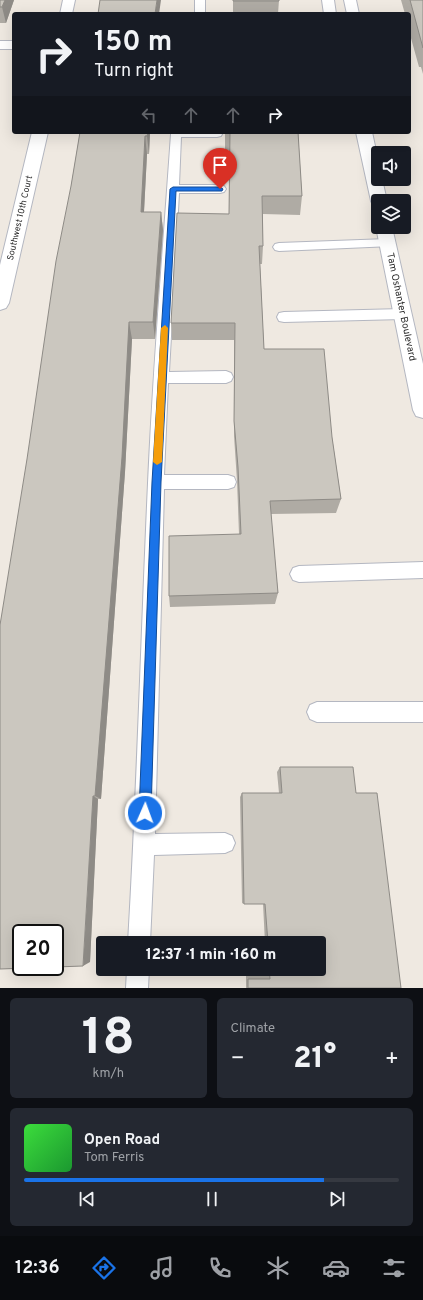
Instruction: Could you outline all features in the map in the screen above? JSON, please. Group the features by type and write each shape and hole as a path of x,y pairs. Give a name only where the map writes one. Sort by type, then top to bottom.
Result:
{"street":[{"path":"66,12 69,0"},
{"path":"328,0 330,12"},
{"path":"350,0 353,12"},
{"path":"0,45 12,46"},
{"name":"Southwest 10th Court","path":"0,303 40,134"},
{"path":"364,134 377,194"},
{"name":"Tam Oshanter Boulevard","path":"386,235 423,410"}],"lane":[{"path":"200,0 200,12"},
{"path":"140,936 156,482 176,134"},
{"path":"173,189 220,189"},
{"path":"279,247 386,235"},
{"path":"284,317 403,314"},
{"path":"162,378 226,377"},
{"path":"156,482 228,482"},
{"path":"299,574 423,570"},
{"path":"316,712 423,712"},
{"path":"144,845 224,842"},
{"path":"137,988 138,976"}],"building":[{"path":"0,0 5,0 2,7 0,7"},
{"path":"100,0 157,0 155,12 98,12"},
{"path":"279,0 279,1 233,1"},
{"path":"410,0 423,0 423,48"},
{"path":"80,134 148,134 147,136 145,136 141,212 161,212 153,322 129,322 122,457 95,796 93,796 83,966 64,967 64,924 12,924 12,969 0,969 0,625 27,459 56,261"},
{"path":"230,134 298,134 302,196 262,196 263,246 259,246 264,349 324,349 332,437 341,499 270,501 278,593 169,596 169,536 241,534 234,421 235,323 171,323 177,213 229,214"},
{"path":"280,767 353,767 356,793 377,793 401,988 248,988 248,979 270,979 270,976 326,976 326,936 267,936 265,904 244,904 242,793 282,793"}],"slow traffic":[{"path":"157,462 165,328"}],"route":[{"path":"145,813 156,482 173,189 220,189"}]}
